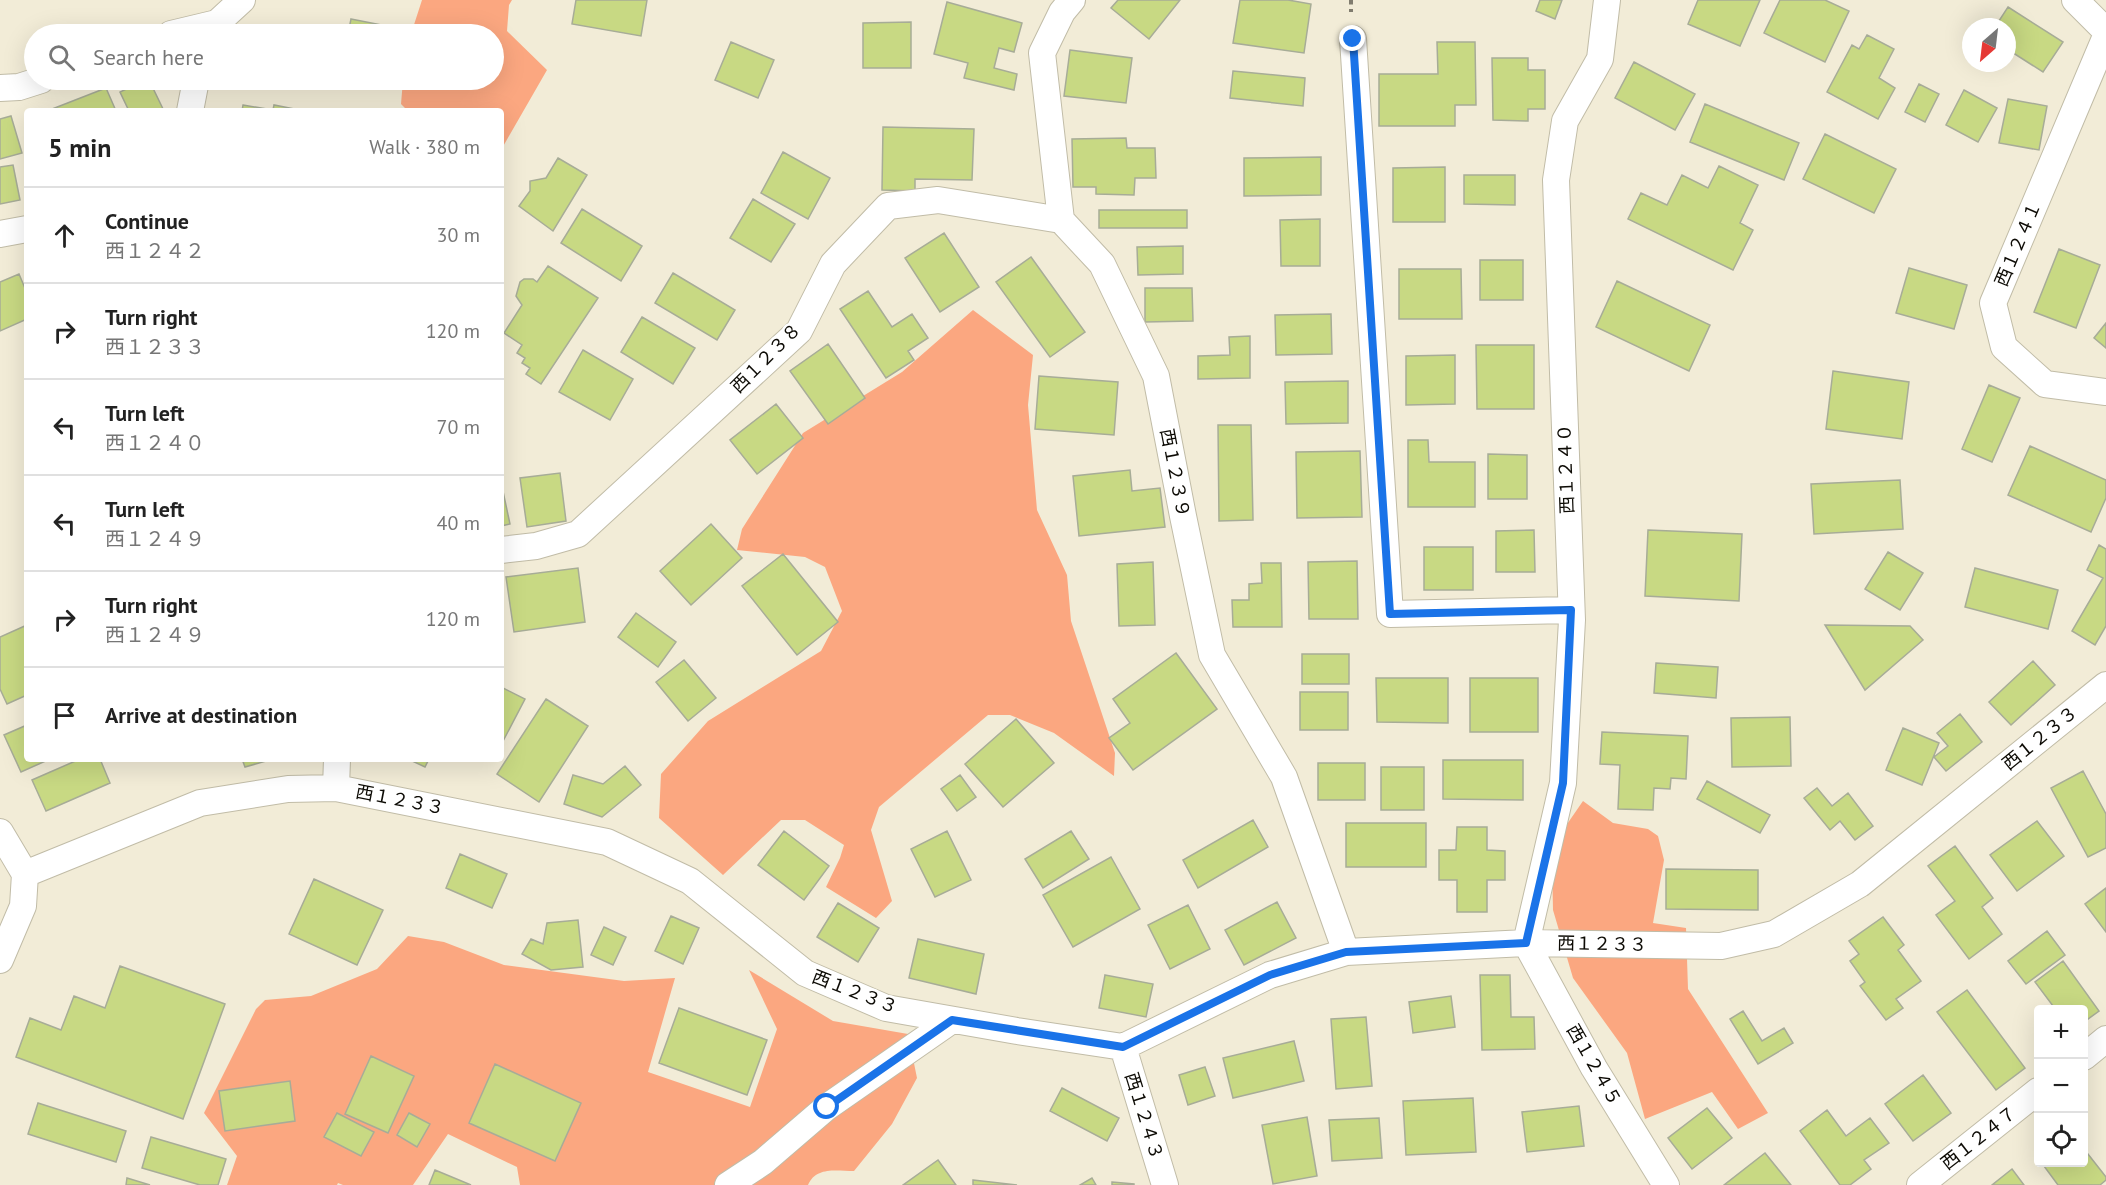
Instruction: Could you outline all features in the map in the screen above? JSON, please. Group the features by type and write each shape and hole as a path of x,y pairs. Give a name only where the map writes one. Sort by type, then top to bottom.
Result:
{"street":[{"path":"219,24 242,0"},
{"path":"1061,220 1042,53 1062,12 1072,0"},
{"name":"西１２４０","path":"1526,943 1563,783 1571,610 1556,180 1565,121 1600,59 1607,0"},
{"path":"2074,0 2106,31"},
{"name":"西１２４１","path":"2106,36 1993,303 2004,347 2045,384 2106,392"},
{"path":"1353,39 1390,614 1571,610"},
{"path":"0,88 24,85"},
{"path":"191,108 194,90"},
{"name":"西１２３８","path":"504,550 536,546 578,534 799,331 832,264 888,206 938,200 1061,220"},
{"name":"西１２３９","path":"1061,220 1102,264 1156,376 1212,655 1284,777 1346,952"},
{"path":"0,234 24,230"},
{"name":"西１２３３","path":"25,874 200,803 288,789 336,788 607,842 690,881 805,973 886,1008 1123,1047 1270,975 1346,952 1526,943 1721,946 1774,934 1860,884 2106,685"},
{"path":"336,788 337,762"},
{"path":"0,832 25,874 22,906 0,960"},
{"name":"西１２４５","path":"1526,943 1594,1068 1666,1185"},
{"path":"728,1185 763,1162 827,1107 952,1020"},
{"path":"2088,1054 2106,1039"},
{"name":"西１２４３","path":"1123,1047 1165,1185"},
{"name":"西１２４７","path":"1920,1185 2034,1094"}],"shaded area":[{"path":"422,0 512,0 509,5 507,31 547,70 504,145 504,108 405,108 401,104 402,90 504,90 504,24 414,24"},
{"path":"973,310 1033,355 1028,405 1037,510 1067,575 1071,621 1115,753 1114,776 1054,733 1010,715 988,715 879,807 871,830 892,901 876,918 826,887 844,845 805,820 781,820 723,875 659,818 661,774 708,721 821,651 842,611 825,567 805,557 737,550 742,529 803,433 902,372"},
{"path":"1583,801 1613,823 1648,829 1658,836 1664,860 1653,923 1686,928 1688,989 1768,1113 1738,1129 1712,1092 1645,1119 1627,1053 1573,978 1553,910 1552,862 1563,830"},
{"path":"408,936 444,942 504,965 624,981 675,978 648,1072 750,1107 777,1029 749,970 833,1021 908,1034 917,1078 892,1124 854,1171 822,1172 816,1175 808,1185 520,1185 517,1167 448,1134 413,1185 343,1185 338,1183 337,1185 227,1185 237,1156 204,1113 256,1009 265,1000 311,996 377,969"}],"building":[{"path":"576,0 647,0 641,36 572,24"},
{"path":"1118,0 1180,0 1149,39 1111,8"},
{"path":"1240,0 1288,0 1311,4 1304,53 1233,43"},
{"path":"1540,0 1562,0 1555,19 1536,11"},
{"path":"1698,0 1760,0 1740,46 1688,24"},
{"path":"1780,0 1825,0 1849,11 1825,62 1764,33"},
{"path":"947,2 1022,23 1014,52 999,48 994,68 1017,74 1014,90 964,78 968,63 934,54"},
{"path":"2008,7 2063,42 2043,72 2016,55 2016,18 2001,18"},
{"path":"351,19 377,24 350,24"},
{"path":"911,22 911,68 863,68 863,23"},
{"path":"1867,35 1894,49 1879,78 1895,88 1878,119 1827,92 1852,45 1859,49"},
{"path":"731,42 774,60 758,98 715,80"},
{"path":"1437,42 1475,42 1476,105 1455,105 1455,126 1379,126 1379,74 1438,74"},
{"path":"1070,50 1132,58 1126,103 1064,96"},
{"path":"1492,58 1528,58 1528,70 1545,70 1545,109 1528,109 1528,121 1493,120"},
{"path":"1634,62 1695,94 1675,130 1615,98"},
{"path":"1233,71 1305,78 1303,106 1230,98"},
{"path":"1919,84 1939,94 1925,122 1905,112"},
{"path":"101,90 107,90 115,108 55,108"},
{"path":"154,90 163,108 128,108 120,92"},
{"path":"1964,90 1997,108 1978,142 1946,125"},
{"path":"2008,99 2047,106 2039,150 1999,143"},
{"path":"1705,104 1799,143 1784,180 1690,142"},
{"path":"243,105 261,108 242,108"},
{"path":"274,105 290,108 273,108"},
{"path":"11,116 22,153 0,159 0,119"},
{"path":"883,127 974,129 972,180 915,179 915,191 882,190"},
{"path":"1825,134 1896,169 1874,213 1803,179"},
{"path":"1126,138 1127,148 1155,148 1156,178 1135,178 1134,195 1096,194 1096,187 1073,187 1072,139"},
{"path":"783,152 830,178 808,219 761,193"},
{"path":"1321,157 1321,195 1244,196 1244,158"},
{"path":"558,158 587,175 553,231 519,206 530,191 530,181 546,178"},
{"path":"13,165 20,200 0,204 0,167"},
{"path":"1719,166 1758,185 1740,223 1753,230 1733,270 1628,219 1641,193 1667,205 1682,175 1708,188"},
{"path":"1445,167 1445,222 1393,222 1393,168"},
{"path":"1464,175 1515,175 1515,205 1464,204"},
{"path":"753,199 795,224 771,262 730,238"},
{"path":"582,209 642,246 621,281 561,243"},
{"path":"1099,210 1187,210 1187,228 1099,228"},
{"path":"1320,219 1320,266 1281,266 1280,220"},
{"path":"944,233 979,287 940,312 905,258"},
{"path":"1183,246 1183,274 1138,275 1137,247"},
{"path":"2059,249 2100,265 2076,328 2034,312"},
{"path":"1031,257 1085,332 1050,357 996,282"},
{"path":"1480,260 1523,260 1523,300 1480,300"},
{"path":"548,266 598,298 541,384 526,374 530,368 522,363 525,358 517,353 522,345 504,333 522,305 516,296 520,282 524,279 533,279 537,282"},
{"path":"1909,268 1967,285 1954,329 1896,313"},
{"path":"1399,269 1461,269 1462,319 1399,319"},
{"path":"673,273 735,310 717,340 655,303"},
{"path":"19,274 24,286 24,320 0,331 0,282"},
{"path":"1617,281 1710,325 1689,371 1596,327"},
{"path":"1145,288 1192,288 1193,321 1145,322"},
{"path":"868,291 892,327 912,314 928,338 908,351 914,360 886,378 840,309"},
{"path":"1331,314 1332,354 1276,355 1275,315"},
{"path":"642,317 695,348 673,384 621,352"},
{"path":"2106,323 2106,348 2094,338"},
{"path":"1250,336 1250,378 1198,379 1198,356 1230,355 1229,337"},
{"path":"828,344 865,398 828,424 790,371"},
{"path":"1476,345 1534,345 1534,409 1477,409"},
{"path":"583,350 633,379 610,420 559,392"},
{"path":"1455,355 1455,404 1406,405 1406,356"},
{"path":"1833,371 1909,382 1902,439 1826,429"},
{"path":"1039,376 1118,382 1114,435 1035,429"},
{"path":"1348,381 1348,423 1286,424 1285,382"},
{"path":"1989,385 2020,398 1992,462 1962,449"},
{"path":"776,404 803,438 757,474 730,440"},
{"path":"1218,425 1251,425 1253,520 1219,521"},
{"path":"1408,440 1428,440 1429,462 1475,462 1475,507 1408,507"},
{"path":"2030,446 2106,480 2106,498 2091,532 2008,495"},
{"path":"1360,451 1362,517 1297,518 1296,452"},
{"path":"1488,454 1527,455 1527,499 1488,499"},
{"path":"1130,470 1132,491 1160,488 1165,527 1079,536 1073,476"},
{"path":"560,473 566,521 527,527 520,478"},
{"path":"1900,480 1903,529 1814,534 1811,484"},
{"path":"504,496 510,524 504,525"},
{"path":"711,524 742,558 691,605 660,571"},
{"path":"1534,530 1535,572 1496,572 1496,531"},
{"path":"1648,530 1742,534 1739,601 1645,596"},
{"path":"2099,545 2106,549 2106,626 2095,645 2072,631 2103,578 2087,570"},
{"path":"1424,547 1473,547 1473,590 1424,590"},
{"path":"1888,552 1923,573 1900,610 1865,589"},
{"path":"783,554 838,622 797,655 742,586"},
{"path":"1357,561 1358,619 1309,619 1308,562"},
{"path":"1153,562 1155,625 1119,626 1117,564"},
{"path":"1261,563 1281,563 1282,627 1233,627 1232,600 1249,600 1249,584 1262,583"},
{"path":"578,568 585,622 514,632 506,577"},
{"path":"1975,568 2058,590 2048,629 1965,607"},
{"path":"636,613 676,642 658,667 618,637"},
{"path":"1825,625 1910,626 1923,640 1865,690"},
{"path":"24,626 24,696 7,704 0,689 0,637"},
{"path":"1176,653 1217,709 1133,770 1109,738 1130,723 1113,699"},
{"path":"1302,654 1349,654 1349,684 1302,684"},
{"path":"684,660 716,698 688,721 656,682"},
{"path":"2033,661 2055,685 2011,725 1989,702"},
{"path":"1656,663 1718,667 1716,698 1654,693"},
{"path":"1376,678 1448,678 1448,723 1377,722"},
{"path":"1470,678 1538,678 1538,732 1470,732"},
{"path":"504,688 525,699 504,739"},
{"path":"1300,692 1348,692 1348,730 1300,730"},
{"path":"546,699 588,726 539,802 497,774"},
{"path":"1960,714 1982,742 1946,771 1934,757 1948,746 1937,733"},
{"path":"1790,717 1791,766 1732,767 1731,718"},
{"path":"1016,719 1054,763 1003,807 965,764"},
{"path":"24,726 24,762 43,762 21,772 4,735"},
{"path":"1903,728 1939,743 1922,785 1886,770"},
{"path":"1602,732 1688,736 1686,779 1671,778 1670,789 1654,788 1653,810 1618,809 1620,765 1600,764"},
{"path":"1443,760 1523,760 1523,800 1443,799"},
{"path":"73,762 101,762 110,783 46,811 32,780"},
{"path":"243,762 262,762 245,767"},
{"path":"414,762 428,762 425,767"},
{"path":"1318,763 1365,763 1365,800 1318,800"},
{"path":"625,766 641,785 602,817 564,804 573,775 603,784"},
{"path":"1381,767 1424,767 1424,810 1381,810"},
{"path":"2083,771 2106,814 2106,848 2088,857 2051,788"},
{"path":"960,775 976,797 957,811 941,789"},
{"path":"1707,781 1770,815 1760,833 1697,799"},
{"path":"1817,788 1832,806 1848,793 1873,826 1855,840 1840,821 1830,830 1804,798"},
{"path":"1253,820 1268,847 1198,888 1183,860"},
{"path":"2037,821 2064,856 2017,891 1990,855"},
{"path":"1346,823 1426,823 1426,867 1346,867"},
{"path":"1457,827 1487,827 1487,850 1505,851 1505,880 1487,880 1487,912 1457,912 1457,880 1439,880 1439,850 1456,850"},
{"path":"784,831 829,866 804,900 758,865"},
{"path":"947,831 971,880 935,897 911,849"},
{"path":"1071,831 1089,859 1043,888 1025,859"},
{"path":"1955,846 1993,898 1982,907 2002,934 1969,959 1936,915 1955,901 1928,866"},
{"path":"460,854 507,874 492,908 446,888"},
{"path":"1111,857 1140,909 1073,947 1043,895"},
{"path":"1666,869 1758,870 1758,910 1666,909"},
{"path":"314,879 383,910 357,965 289,934"},
{"path":"2106,888 2106,932 2085,904"},
{"path":"1277,902 1296,938 1244,965 1225,930"},
{"path":"838,903 879,928 858,962 817,937"},
{"path":"1188,905 1210,949 1170,969 1148,925"},
{"path":"671,916 699,928 683,964 655,951"},
{"path":"1883,917 1904,945 1898,950 1921,981 1896,999 1903,1008 1886,1020 1860,986 1865,982 1850,961 1859,954 1849,941"},
{"path":"578,920 583,967 551,970 522,954 531,939 543,944 547,923"},
{"path":"604,927 626,937 613,965 591,955"},
{"path":"2047,931 2065,955 2026,984 2008,961"},
{"path":"918,939 984,954 976,994 909,978"},
{"path":"2063,961 2099,1011 2088,1019 2088,1005 2052,1005 2035,982"},
{"path":"120,966 225,1004 183,1119 16,1057 30,1018 61,1030 74,996 105,1008"},
{"path":"1105,975 1153,984 1146,1017 1099,1008"},
{"path":"1480,975 1510,975 1511,1017 1534,1017 1535,1049 1482,1050"},
{"path":"1967,990 2025,1068 1996,1090 1937,1012"},
{"path":"1451,996 1455,1027 1413,1033 1409,1002"},
{"path":"679,1008 767,1040 747,1095 659,1063"},
{"path":"1743,1011 1762,1041 1784,1028 1793,1043 1758,1064 1730,1019"},
{"path":"1366,1017 1372,1086 1336,1089 1331,1019"},
{"path":"1294,1041 1304,1081 1233,1098 1223,1058"},
{"path":"371,1056 414,1076 388,1133 345,1114"},
{"path":"495,1064 581,1103 555,1161 469,1123"},
{"path":"1205,1067 1215,1096 1188,1105 1179,1075"},
{"path":"1923,1075 1951,1113 1913,1141 1885,1104"},
{"path":"290,1081 295,1121 225,1131 219,1091"},
{"path":"1062,1088 1119,1118 1107,1141 1050,1111"},
{"path":"1473,1098 1476,1152 1406,1155 1403,1101"},
{"path":"38,1103 126,1131 116,1162 28,1134"},
{"path":"1579,1106 1584,1146 1527,1152 1522,1112"},
{"path":"1707,1108 1732,1138 1692,1169 1668,1138"},
{"path":"1827,1110 1846,1136 1870,1118 1889,1143 1864,1160 1871,1169 1850,1185 1840,1185 1800,1131"},
{"path":"337,1113 374,1132 361,1156 324,1137"},
{"path":"409,1113 430,1124 417,1147 397,1135"},
{"path":"1307,1117 1317,1176 1273,1184 1262,1125"},
{"path":"1379,1118 1382,1158 1332,1161 1329,1120"},
{"path":"151,1137 226,1159 218,1185 200,1185 142,1168"},
{"path":"1765,1153 1791,1185 1724,1185"},
{"path":"2088,1154 2106,1177 2100,1185 2058,1185 2045,1167 2088,1167"},
{"path":"938,1160 956,1185 903,1185"},
{"path":"2012,1169 2024,1185 1992,1185"},
{"path":"435,1170 471,1185 429,1185"},
{"path":"127,1178 150,1185 126,1185"},
{"path":"1092,1178 1096,1185 1080,1185"},
{"path":"973,1180 1017,1185 973,1185"},
{"path":"1112,1182 1134,1184 1134,1185 1112,1185"}],"route":[{"path":"827,1107 952,1020 1123,1047 1270,975 1346,952 1526,943 1563,783 1571,610 1390,614 1353,39"}]}
